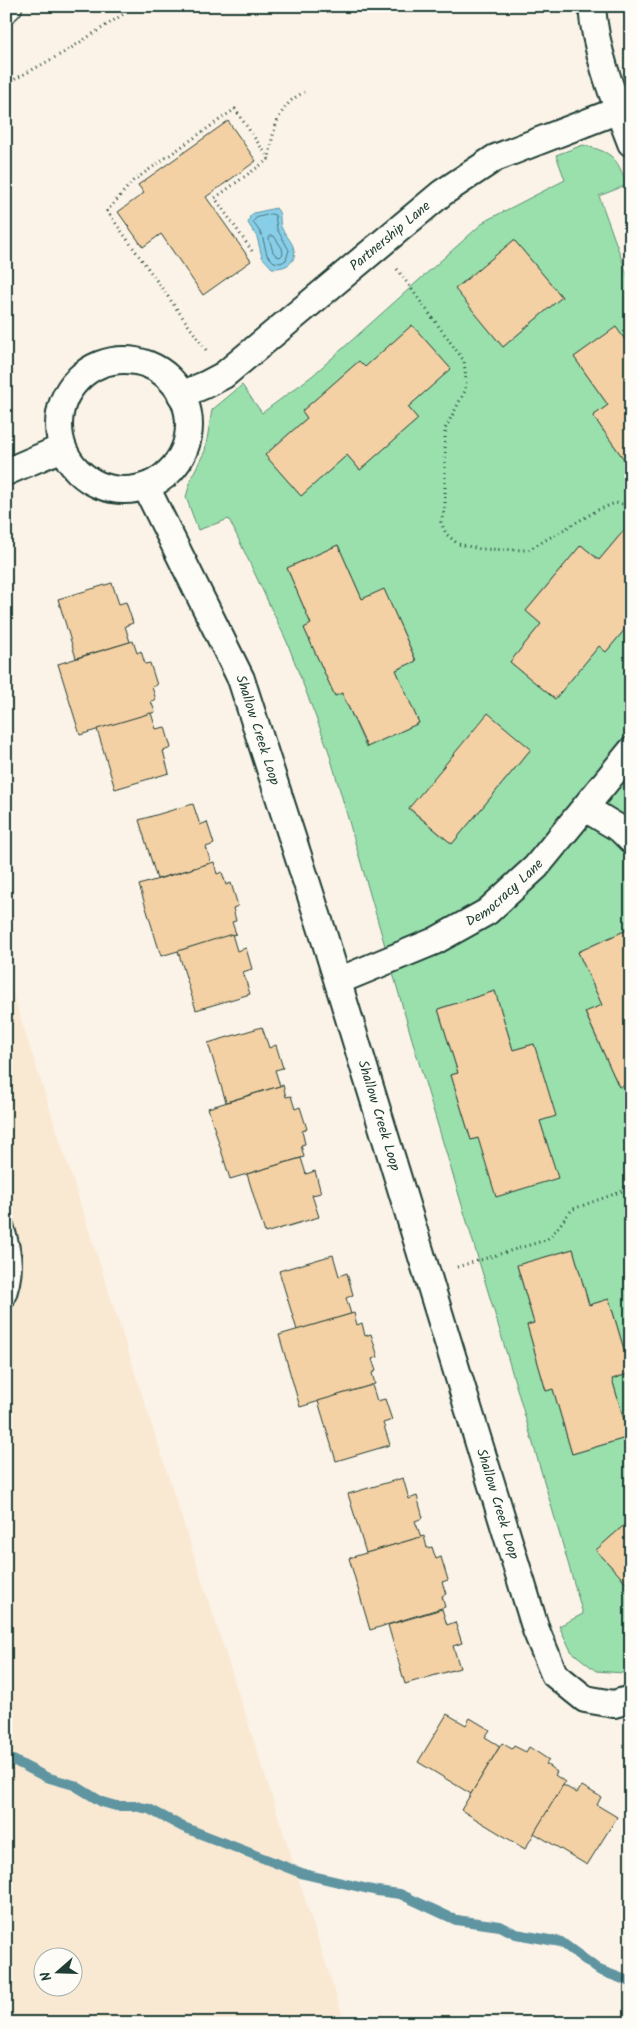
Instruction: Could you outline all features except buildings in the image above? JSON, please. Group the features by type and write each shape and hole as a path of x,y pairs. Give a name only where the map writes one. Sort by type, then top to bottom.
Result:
{"street":[{"path":"592,6 593,26 631,143"},
{"name":"Partnership Lane","path":"180,394 207,384 224,375 442,193 495,158 619,110"},
{"path":"122,359 142,362 160,371 175,385 180,394 185,403 189,423 187,443 178,462 164,477 146,487 126,491 106,488 87,480 72,466 62,448 58,428 61,407 70,388 83,373 101,364 122,359"},
{"path":"6,472 62,448"},
{"name":"Shallow Creek Loop","path":"146,487 241,679 338,981 536,1630 554,1674 586,1699 614,1704 631,1699"},
{"name":"Democracy Lane","path":"338,981 435,941 487,912 536,867 631,751"},
{"path":"585,808 620,830 631,840"}],"lane":[{"path":"6,1225 14,1249 14,1284 6,1302"}],"path":[{"path":"6,84 65,52 136,6"},
{"path":"270,159 271,140 278,122 288,104 304,92"},
{"path":"224,375 107,211 134,181 235,109 270,159"},
{"path":"252,251 216,198 270,159"},
{"path":"380,246 464,361 465,391 445,429 445,508 441,522 446,534 458,544 473,547 528,550 598,510 615,504 631,505"},
{"path":"428,1276 546,1240 573,1209 631,1188"}],"shaded area":[{"path":"6,973 345,2023 6,2023"}],"green space":[{"path":"583,145 601,151 612,157 616,162 627,185 599,196 631,285 631,348 616,328 574,357 608,405 593,416 631,469 631,522 599,560 581,545 526,611 541,624 510,662 555,699 599,646 606,652 631,622 631,928 578,952 602,1005 585,1013 619,1087 631,1082 631,1373 631,1495 629,1497 631,1499 631,1519 596,1550 631,1588 631,1669 623,1673 596,1671 571,1651 559,1626 583,1614 328,749 287,642 229,519 198,530 186,497 192,476 205,451 212,410 242,385 262,413 312,376 485,221 565,180 556,155","holes":["514,240 562,297 503,347 456,289","412,325 451,369 408,407 418,419 360,470 347,455 301,496 265,455 307,418 302,411 359,361 365,367","338,545 362,599 384,590 416,660 396,670 419,723 366,747 342,693 335,696 304,628 311,624 287,568","531,749 452,844 409,808","495,991 513,1050 534,1044 540,1121 557,1178 478,1138 471,1140 451,1075 458,1073 438,1009","573,1249 589,1305 609,1299 631,1373 612,1379 629,1437 572,1454 553,1389 546,1391 527,1325 534,1323 517,1266"]}],"water":[{"path":"276,208 280,215 281,227 292,244 294,255 291,263 283,267 272,268 262,257 257,237 248,223 250,216 254,213"}],"waterway":[{"path":"6,1760 13,1760 46,1777 74,1785 102,1802 116,1806 135,1806 149,1809 183,1827 304,1874 377,1891 400,1894 456,1920 500,1926 516,1934 561,1942 599,1970 631,1982"}]}
